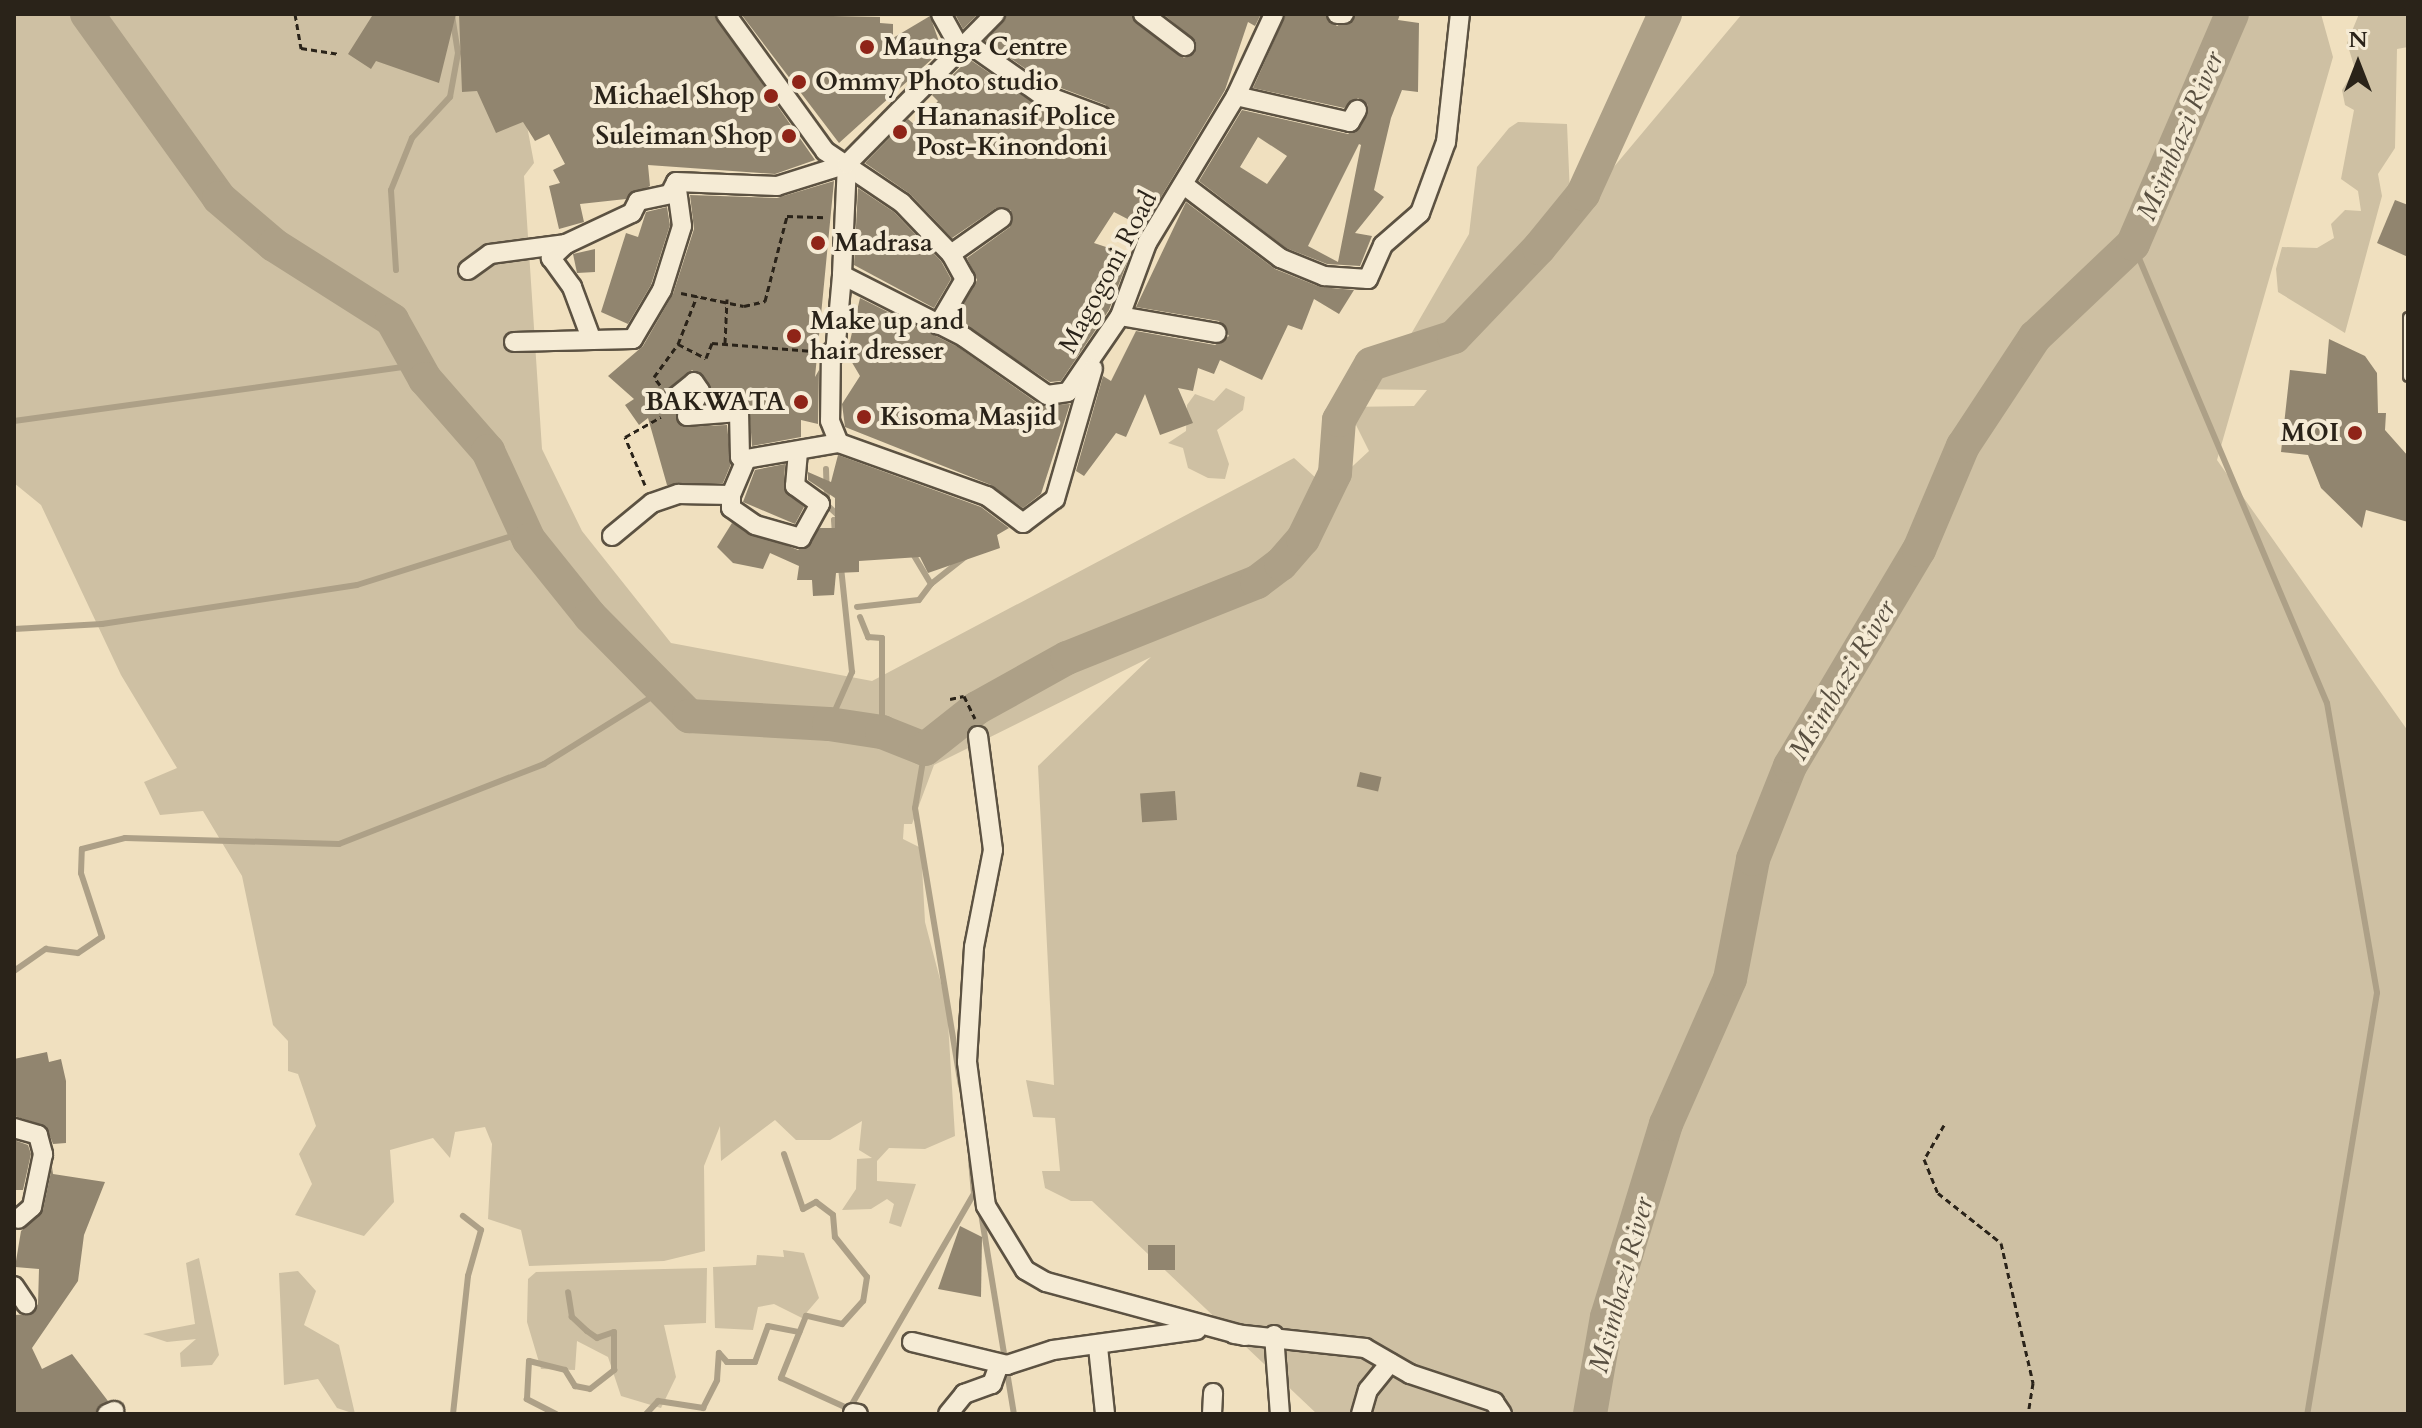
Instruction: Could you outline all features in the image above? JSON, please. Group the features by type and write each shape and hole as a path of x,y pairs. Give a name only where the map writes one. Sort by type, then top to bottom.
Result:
{"street":[{"path":"726,14 825,151 902,203 951,254 965,279 938,325"},
{"path":"941,14 965,47 1039,93 1101,116"},
{"path":"676,182 777,186 847,164 995,14"},
{"path":"1143,14 1185,46"},
{"name":"Magogoni Road","path":"842,275 938,325 1047,395 1068,392 1095,362 1120,316 1147,243 1236,96 1274,14"},
{"path":"1337,14 1344,14"},
{"path":"1184,185 1280,258 1324,276 1368,279 1383,245 1420,213 1446,142 1460,14"},
{"path":"1236,96 1350,122 1357,110"},
{"path":"839,443 830,421 833,353 842,275 841,217 847,164"},
{"path":"468,270 490,254 566,244 632,213 638,201 670,194 676,182"},
{"path":"514,342 633,339 662,290 682,226 676,182"},
{"path":"951,254 1002,218"},
{"path":"566,244 551,258 572,287 591,338"},
{"path":"1120,316 1217,333"},
{"path":"672,400 694,382 700,391 687,416 739,412 740,457 746,459 798,452 839,443 987,496 1023,523 1055,499 1095,362"},
{"path":"746,459 731,495 731,508 755,525 801,538 820,504 795,486 798,452"},
{"path":"612,536 652,503 678,494 731,495"},
{"path":"978,736 993,850 974,947 967,1062 986,1206 1025,1270 1046,1282 1245,1336"},
{"path":"14,1128 38,1135 43,1154 32,1207 15,1224"},
{"path":"14,1286 26,1304"},
{"path":"912,1342 999,1365 1098,1347 1173,1329 1245,1336 1274,1335 1365,1348 1390,1363 1494,1402 1502,1414"},
{"path":"1274,1335 1280,1414"},
{"path":"1098,1347 1105,1414"},
{"path":"1361,1414 1368,1390 1390,1363"},
{"path":"948,1414 964,1394 992,1384 999,1365"},
{"path":"1212,1414 1213,1393"}],"lane":[{"path":"2408,317 2408,376"}],"path":[{"path":"295,14 301,48 340,54"},
{"path":"662,290 727,299 744,306 765,301 787,216 841,217"},
{"path":"678,344 697,296"},
{"path":"727,299 725,343 833,353"},
{"path":"950,699 964,696 978,736"},
{"path":"1944,1125 1924,1159 1938,1193 2001,1243 2033,1383 2028,1414"}],"shaded area":[{"path":"14,14 491,14 524,110 534,163 524,176 542,449 582,531 671,643 872,681 1294,458 1328,489 1369,451 1347,407 1414,406 1427,390 1347,389 1407,341 1469,234 1477,167 1509,128 1518,122 1567,124 1571,218 1742,14 2321,14 2333,57 2217,460 2408,731 2408,1414 1317,1414 1092,1201 1071,1201 1045,1188 1042,1171 1060,1171 1055,1118 1033,1117 1026,1080 1054,1085 1038,766 1151,657 934,765 912,824 904,824 903,839 921,848 925,922 947,1006 955,1136 925,1149 889,1148 877,1161 877,1181 916,1184 901,1227 889,1223 894,1204 887,1199 871,1209 842,1210 856,1189 857,1159 872,1158 859,1150 862,1121 830,1140 796,1140 775,1120 721,1161 720,1126 704,1166 705,1251 664,1261 529,1266 521,1230 488,1219 492,1144 485,1127 455,1132 450,1158 433,1138 390,1150 394,1202 364,1236 295,1215 312,1184 299,1154 316,1126 298,1074 288,1071 288,1041 273,1025 242,876 203,811 160,815 144,782 177,768 121,675 41,505 14,483"},
{"path":"2359,14 2408,14 2408,47 2397,49 2395,148 2378,174 2382,196 2345,333 2278,292 2276,269 2282,247 2317,248 2334,238 2331,224 2345,210 2361,211 2358,191 2341,179 2354,110 2345,105 2342,90 2355,69 2347,43"},
{"path":"1226,388 1245,397 1243,410 1217,430 1229,464 1225,479 1208,478 1188,468 1183,448 1168,443 1186,431 1187,405 1195,394 1214,401"},
{"path":"783,1250 804,1253 819,1298 802,1318 774,1304 758,1307 753,1330 715,1328 713,1267 756,1265 757,1255 784,1257"},
{"path":"199,1258 219,1355 212,1365 181,1367 180,1353 196,1339 167,1342 143,1334 195,1324 186,1263"},
{"path":"707,1268 706,1323 664,1325 676,1377 661,1408 621,1396 608,1357 577,1341 575,1370 541,1369 527,1322 528,1279 536,1272"},
{"path":"298,1271 316,1291 304,1325 339,1345 355,1414 337,1408 318,1379 284,1385 279,1273"}],"building":[{"path":"456,14 439,83 376,61 371,69 348,54 372,16"},
{"path":"459,14 714,14 815,160 775,174 648,165 650,186 626,199 580,204 584,222 559,229 549,186 560,183 553,170 565,164 549,134 535,141 523,122 496,133 477,91 462,92"},
{"path":"741,14 880,17 880,23 893,24 893,38 930,16 942,50 839,143"},
{"path":"955,14 978,14 963,29"},
{"path":"1007,14 1131,14 1184,58 1195,53 1196,41 1163,14 1261,14 1255,26 1248,22 1225,90 1143,227 1114,212 1094,243 1130,255 1109,310 1061,381 1050,382 955,319 977,280 967,258 1010,227 1011,210 996,208 952,238 910,194 865,163 908,119 916,126 938,101 932,95 969,59 1035,104 1097,127 1109,125 1106,105 1045,82 985,41"},
{"path":"1286,14 1325,14 1337,26 1356,14 1400,14 1398,20 1419,23 1418,92 1402,90 1391,118 1374,190 1384,197 1355,233 1372,236 1360,266 1327,264 1286,248 1199,181 1242,110 1348,134 1367,116 1368,105 1358,98 1344,108 1253,88","holes":["1258,137 1287,156 1267,184 1240,167","1361,145 1338,262 1308,246"]},
{"path":"834,181 815,377 819,370 818,424 801,420 801,437 752,446 749,405 708,402 710,385 692,370 660,403 676,411 682,427 727,425 731,464 723,483 667,485 648,418 639,425 625,405 634,399 608,376 643,346 673,294 694,229 690,195 777,198"},
{"path":"858,188 894,212 941,261 951,279 934,308 854,265"},
{"path":"2395,200 2408,205 2408,257 2377,243"},
{"path":"1186,202 1275,269 1320,287 1354,290 1339,314 1314,299 1302,330 1288,325 1262,380 1220,360 1214,374 1198,368 1193,391 1178,388 1193,423 1160,435 1145,394 1126,437 1116,433 1084,476 1076,471 1103,376 1111,381 1136,331 1215,345 1229,336 1219,321 1136,307"},
{"path":"667,207 670,225 651,285 628,324 601,312 626,233 638,237 646,212"},
{"path":"595,249 595,272 577,273 573,254"},
{"path":"860,298 958,347 1040,405 1070,404 1041,494 1023,508 991,485 845,427 842,404 860,376 847,354"},
{"name":"MOI","path":"2329,339 2365,356 2377,373 2378,413 2386,413 2385,430 2408,456 2408,522 2366,510 2362,528 2321,488 2308,455 2281,452 2290,370 2326,374"},
{"path":"838,455 981,507 1009,528 997,535 1000,548 928,573 920,557 859,561 859,572 836,573 834,595 813,596 812,580 797,580 799,566 770,553 763,569 733,563 717,547 732,523 798,550 820,528 835,528 835,498 808,480 808,472 831,482"},
{"path":"785,464 784,490 804,507 795,524 743,502 755,470"},
{"path":"1360,772 1381,777 1378,792 1357,787"},
{"path":"1175,791 1177,820 1142,822 1140,793"},
{"path":"47,1052 49,1062 61,1059 66,1081 66,1143 53,1144 46,1126 14,1116 14,1059"},
{"path":"14,1140 28,1145 31,1154 23,1190 14,1190"},
{"path":"52,1167 53,1174 105,1182 84,1235 78,1281 32,1348 42,1369 72,1354 108,1401 95,1414 14,1414 14,1315 32,1314 38,1304 39,1269 15,1267 21,1231 43,1210"},
{"path":"960,1226 982,1237 981,1297 938,1289"},
{"path":"1148,1245 1175,1245 1175,1270 1148,1270"}],"waterway":[{"path":"87,14 219,198 274,245 392,320 425,379 488,451 529,540 590,616 689,716 829,724 882,732 925,749 977,708 1067,658 1257,582 1281,564 1303,539 1335,473 1339,420 1371,364 1454,337 1539,248 1583,194 1665,14"},
{"path":"396,270 391,190 412,138 450,97 458,53 452,14"},
{"name":"Msimbazi River","path":"1590,1414 1607,1317 1666,1124 1730,979 1753,859 1790,766 1919,550 1963,446 2035,337 2133,244 2232,14"},
{"path":"2133,244 2327,703 2377,993 2307,1414"},
{"path":"14,421 417,365"},
{"path":"826,469 827,505 842,519 834,520 835,536"},
{"path":"14,629 102,624 357,585 525,532"},
{"path":"857,607 919,600 931,584 911,551"},
{"path":"931,584 970,553"},
{"path":"829,724 852,672 841,567"},
{"path":"860,617 868,637 882,638 882,732"},
{"path":"14,971 46,949 78,953 102,937 81,873 82,849 125,838 339,844 544,764 663,690"},
{"path":"925,749 915,808 961,1086"},
{"path":"784,1154 803,1209 816,1202 833,1215 835,1237 867,1277 863,1301 842,1324 806,1316 781,1378 849,1409"},
{"path":"848,1411 974,1194 971,1161"},
{"path":"981,1213 1014,1414"},
{"path":"453,1414 468,1276 481,1230 463,1216"},
{"path":"556,1414 527,1399 529,1361 565,1370 575,1386 590,1389 614,1370 614,1332 597,1338 587,1331 572,1317 568,1292"},
{"path":"646,1414 658,1401 703,1408 717,1380 719,1353 727,1362 755,1362 768,1326 799,1332"}],"place":[{"name":"Maunga Centre","path":"867,47"},
{"name":"Ommy Photo studio","path":"799,82"},
{"name":"Michael Shop","path":"771,96"},
{"name":"Hananasif Police Post-Kinondoni","path":"900,132"},
{"name":"Suleiman Shop","path":"789,136"},
{"name":"Madrasa","path":"818,243"},
{"name":"Make up and hair dresser","path":"794,336"},
{"name":"BAKWATA","path":"801,402"},
{"name":"Kisoma Masjid","path":"864,417"},
{"name":"MOI","path":"2355,433"}]}
